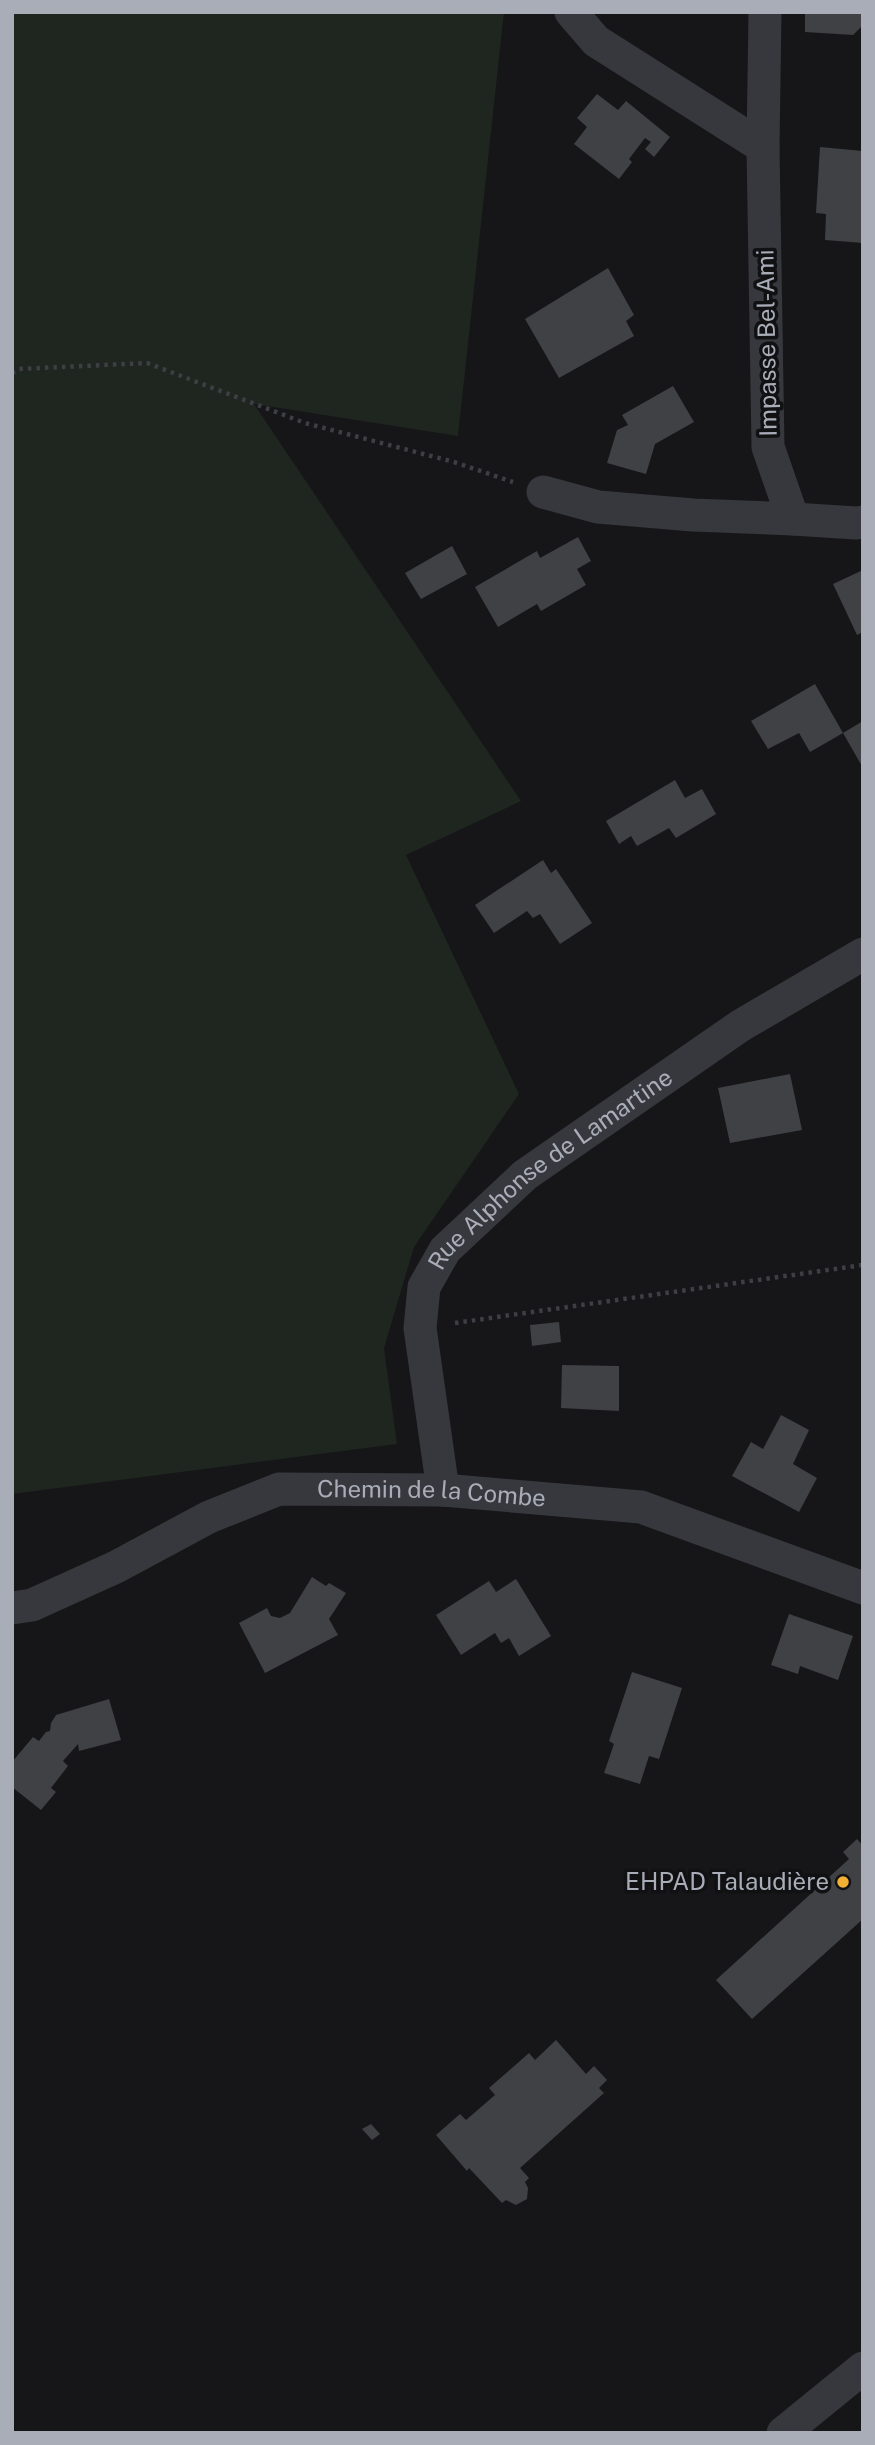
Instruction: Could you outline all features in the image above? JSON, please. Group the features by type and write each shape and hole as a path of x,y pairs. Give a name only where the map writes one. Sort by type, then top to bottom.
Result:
{"street":[{"path":"571,12 596,41 763,147"},
{"name":"Impasse Bel-Ami","path":"765,12 763,147 768,447 793,519"},
{"path":"543,492 598,507 693,515 863,522"},
{"name":"Rue Alphonse de Lamartine","path":"443,1490 420,1328 424,1287 444,1250 525,1175 740,1026 863,954"},
{"name":"Chemin de la Combe","path":"12,1608 32,1605 116,1567 209,1517 279,1489 443,1490 641,1507 863,1588"},
{"path":"783,2433 863,2368"}],"path":[{"path":"12,373 19,369 147,363 305,423 454,462 543,492"},
{"path":"420,1328 863,1265"}],"shaded area":[{"path":"12,12 504,12 458,436 254,404 521,801 406,855 519,1094 414,1247 384,1348 397,1444 12,1494"}],"building":[{"path":"805,12 863,12 862,26 853,35 805,32"},
{"path":"597,94 618,110 626,101 670,137 654,157 645,149 651,142 645,138 629,159 632,162 619,179 574,144 587,127 577,118"},
{"path":"820,147 863,151 863,243 825,240 826,214 816,213"},
{"path":"608,268 634,315 626,321 634,336 559,378 525,319"},
{"path":"673,386 694,422 655,444 646,474 607,463 617,430 628,425 622,415"},
{"path":"578,537 591,561 577,569 586,585 541,611 537,604 498,627 475,587 537,551 540,558"},
{"path":"452,546 467,574 421,599 405,573"},
{"path":"863,570 863,632 857,635 833,584"},
{"path":"815,684 843,733 810,752 799,733 768,749 751,721"},
{"path":"863,721 863,768 843,733"},
{"path":"675,780 685,798 702,789 716,814 676,838 669,828 637,846 631,836 619,844 606,821"},
{"path":"543,860 551,873 556,869 592,923 560,944 540,914 533,918 527,911 494,933 475,905"},
{"path":"790,1074 802,1130 730,1143 718,1088"},
{"path":"559,1322 561,1342 532,1346 530,1325"},
{"path":"562,1365 619,1366 619,1411 561,1408"},
{"path":"781,1415 809,1430 793,1464 817,1478 799,1512 732,1476 751,1442 763,1449"},
{"path":"312,1577 326,1586 329,1583 346,1593 329,1619 338,1635 265,1673 239,1623 267,1608 271,1616 280,1618 290,1613"},
{"path":"516,1579 551,1636 519,1656 509,1638 501,1643 495,1633 461,1655 436,1615 489,1581 496,1592"},
{"path":"789,1614 853,1636 838,1680 800,1666 798,1674 771,1665"},
{"path":"632,1672 682,1688 659,1759 649,1756 640,1784 604,1773 614,1744 609,1741"},
{"path":"109,1699 121,1740 79,1751 78,1744 63,1761 68,1766 51,1788 56,1792 41,1810 12,1787 12,1762 33,1737 39,1741 50,1731 56,1715"},
{"path":"857,1839 863,1846 863,1919 752,2019 716,1980 849,1859 843,1852"},
{"path":"556,2040 586,2074 594,2066 607,2080 599,2088 604,2093 520,2168 529,2178 525,2182 528,2188 527,2199 516,2205 506,2200 502,2203 469,2168 467,2171 436,2135 460,2114 466,2120 495,2095 489,2088 529,2053 535,2060"},
{"path":"371,2124 380,2134 372,2140 362,2129"}],"place":[{"name":"EHPAD Talaudière","path":"843,1882"}]}
